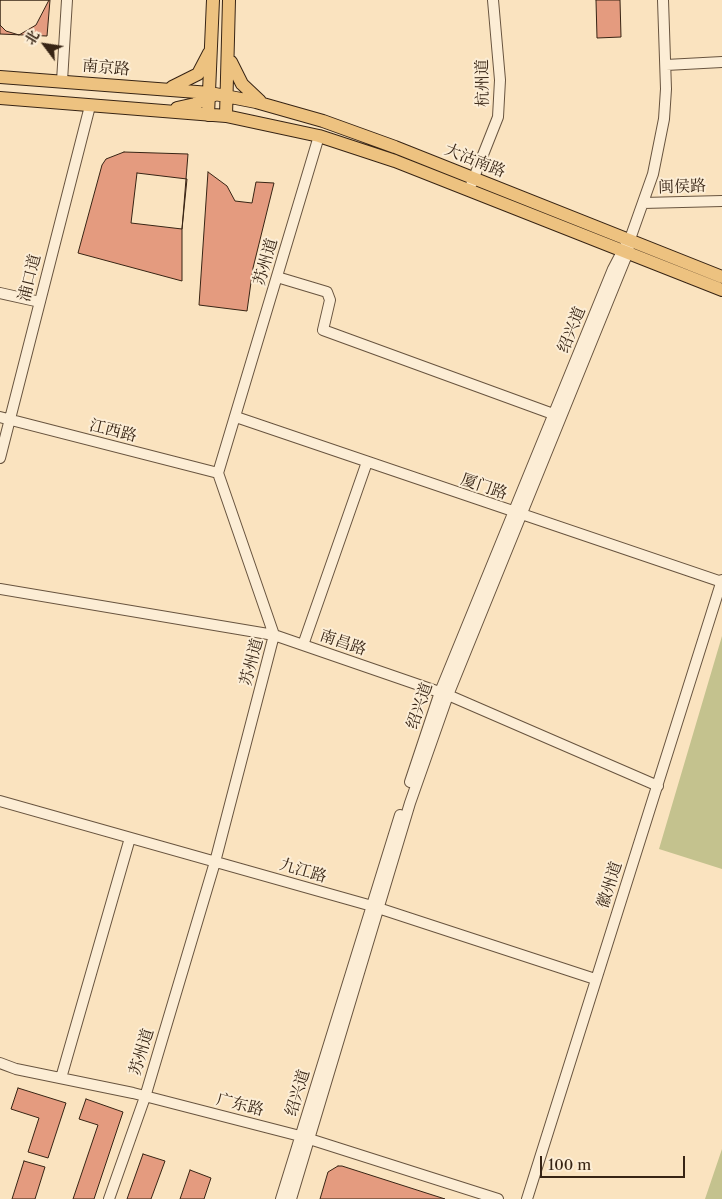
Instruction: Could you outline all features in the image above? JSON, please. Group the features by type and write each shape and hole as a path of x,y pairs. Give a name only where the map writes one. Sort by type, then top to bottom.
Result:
{"main road":[{"path":"0,98 226,116 219,95 212,46 213,0"},
{"path":"208,115 219,95 228,50 229,0"},
{"path":"161,89 186,82 198,74 212,46"},
{"path":"228,50 238,78 253,96 267,105"},
{"name":"南京路","path":"0,77 219,95"},
{"path":"159,112 195,104 219,95"},
{"path":"219,95 259,123"},
{"name":"大沽南路","path":"219,95 267,105 345,128 625,251 722,290"},
{"name":"大沽南路","path":"226,116 319,136 378,154 630,239 722,276"}],"street":[{"path":"62,81 66,0"},
{"name":"杭州道","path":"471,184 495,127 499,105 493,0"},
{"name":"绍兴道","path":"281,1199 304,1138 444,694 630,239 653,174 664,119 666,65 663,0"},
{"path":"666,65 722,62"},
{"name":"浦口道","path":"0,458 5,419 40,302 90,106"},
{"name":"苏州道","path":"110,1199 144,1097 215,862 274,635 218,473 319,136"},
{"name":"闽侯路","path":"643,203 722,201"},
{"name":"绍兴道","path":"518,514 553,414 625,251"},
{"path":"277,277 327,292 330,300 323,330 553,414"},
{"path":"0,293 40,302"},
{"name":"厦门路","path":"236,417 722,582"},
{"name":"江西路","path":"5,419 218,473"},
{"path":"303,645 367,462"},
{"name":"徽州道","path":"527,1199 722,582"},
{"name":"南昌路","path":"0,589 274,635 444,694 658,786"},
{"name":"九江路","path":"0,801 376,908 596,979"},
{"path":"61,1078 130,838"},
{"name":"广东路","path":"0,1063 304,1138 498,1199"},
{"name":"绍兴道","path":"291,1199 304,1138"}],"shaded area":[{"path":"722,636 722,869 659,849"},
{"path":"722,1149 722,1199 705,1199"}],"building":[{"path":"0,0 50,0 47,36 0,34"},
{"path":"0,0 49,0 36,25 19,35 6,31 0,25"},
{"path":"596,0 620,0 621,37 597,38"},
{"path":"124,152 188,154 182,229 182,281 78,253 102,165 106,159"},
{"path":"208,172 227,186 235,201 252,203 256,182 274,183 253,268 247,311 199,305"},
{"path":"137,173 187,179 182,229 131,223"},
{"path":"18,1088 66,1103 48,1158 28,1152 39,1118 11,1109"},
{"path":"86,1099 123,1112 94,1199 73,1199 98,1125 79,1119"},
{"path":"143,1154 165,1161 151,1199 127,1199"},
{"path":"24,1161 45,1167 35,1199 12,1199"},
{"path":"338,1166 445,1199 320,1199 328,1172"},
{"path":"190,1170 211,1178 204,1199 180,1199"}]}
